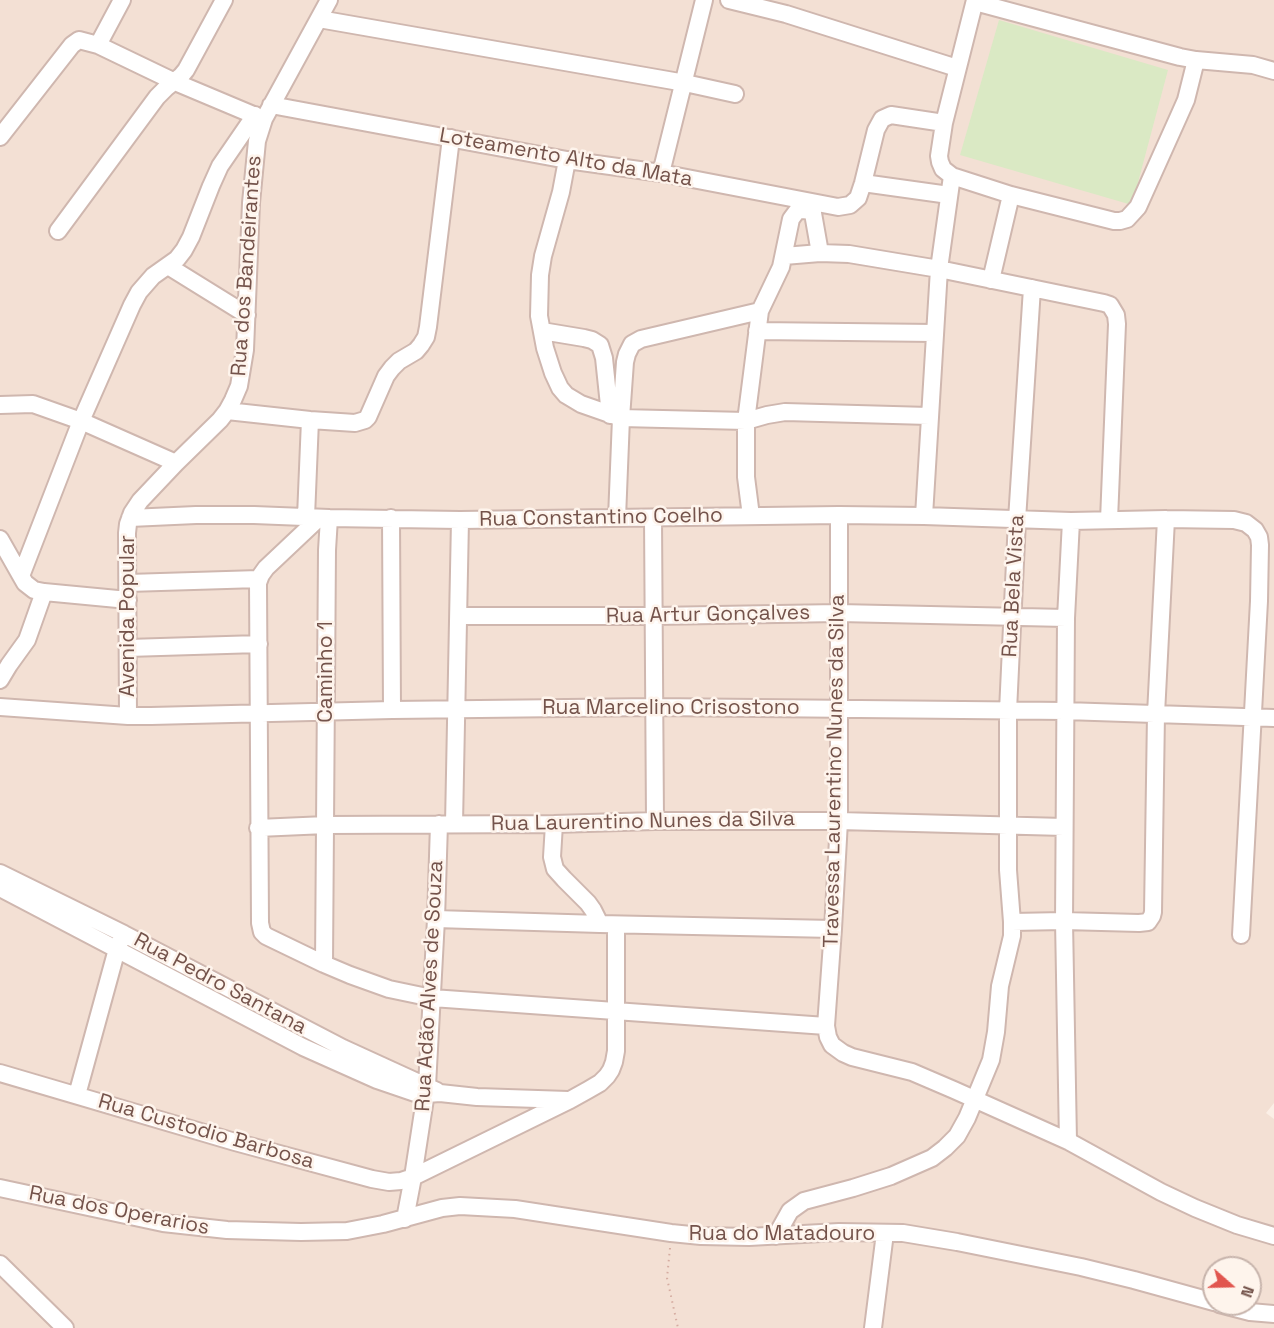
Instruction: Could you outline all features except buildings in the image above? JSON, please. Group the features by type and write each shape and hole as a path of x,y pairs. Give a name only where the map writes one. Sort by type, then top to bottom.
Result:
{"street":[{"path":"0,137 73,43 79,40 98,45 122,0"},
{"path":"58,231 158,97 186,70 224,0"},
{"path":"21,576 81,421 132,305 139,292 153,276 177,259 184,250 220,166 263,113 329,0"},
{"path":"661,173 704,0"},
{"path":"729,0 787,7 957,68"},
{"path":"1196,60 1186,100 1138,207 1127,219 1120,221 1104,218 1011,195 952,176 943,169 939,156 944,123 975,1 1165,53 1196,60 1252,65 1274,71"},
{"path":"319,19 685,83 735,94"},
{"name":"Loteamento Alto da Mata","path":"98,45 175,82 263,113 451,138 567,160 661,173 811,207 850,205 858,198 863,183"},
{"name":"Rua dos Bandeirantes","path":"227,411 233,400 242,370 245,350 251,203 255,154 263,113"},
{"path":"944,123 891,115 882,119 876,130 863,183 950,195"},
{"path":"227,411 355,423 368,417 386,376 399,361 416,351 426,338 451,138"},
{"path":"567,160 561,192 543,256 539,316 553,374 566,395 581,404 615,417 747,421 785,412 929,416"},
{"path":"924,516 939,268 952,176"},
{"path":"991,280 1011,195"},
{"path":"751,516 746,477 747,421 760,311 781,267 789,224 794,214 811,207 820,253"},
{"path":"784,256 820,253 849,254 939,268 1110,305 1116,315 1117,324 1109,520"},
{"path":"168,266 247,315"},
{"name":"Rua Bela Vista","path":"776,1236 790,1211 804,1201 879,1181 932,1158 957,1136 976,1100 991,1060 1000,986 1010,948 1012,922 1009,886 1008,711 1017,520 1032,288"},
{"path":"615,417 625,362 629,349 636,341 760,311"},
{"path":"542,331 584,338 600,345 615,417 616,518"},
{"path":"757,332 935,333"},
{"path":"0,405 33,404 81,421 176,463"},
{"name":"Avenida Popular","path":"128,716 127,533 130,518 140,501 227,411"},
{"name":"Caminho 1","path":"310,420 318,517 327,550 324,964"},
{"name":"Rua Constantino Coelho","path":"130,518 196,515 459,520 838,515 1071,521 1166,519 1242,522 1255,530 1260,545 1241,935"},
{"name":"Travessa Laurentino Nunes da Silva","path":"826,1026 838,821 840,613 838,515"},
{"path":"318,517 266,568 259,579 258,828 261,928 266,936 360,979 389,989 432,998 826,1026 832,1045 843,1053 912,1072 1068,1141 1195,1208 1237,1225 1274,1236"},
{"path":"391,518 392,710"},
{"path":"653,518 655,820"},
{"path":"1012,922 1139,923 1148,921 1153,912 1156,714 1166,519"},
{"name":"Rua Adão Alves de Souza","path":"405,1219 431,1091 436,919 447,824 456,710 459,520"},
{"path":"1068,1141 1064,827 1066,618 1071,521"},
{"path":"0,539 21,576 30,587 44,592 128,591 259,579"},
{"path":"0,681 27,640 44,592"},
{"name":"Rua Artur Gonçalves","path":"459,616 840,613 1066,618"},
{"path":"128,648 259,644"},
{"name":"Rua Marcelino Crisostono","path":"0,707 128,716 654,707 1065,711"},
{"path":"1065,711 1274,718"},
{"name":"Rua Laurentino Nunes da Silva","path":"258,828 326,825 554,824 655,820 838,821 1064,827"},
{"path":"554,824 552,857 555,869 608,925 616,1011"},
{"name":"Rua Pedro Santana","path":"0,873 124,933 311,1032 431,1091"},
{"name":"Rua Pedro Santana","path":"0,888 303,1047 377,1080 416,1093 431,1091 477,1096 570,1100"},
{"path":"436,919 833,929"},
{"path":"77,1095 117,949 124,933"},
{"name":"Rua Custodio Barbosa","path":"0,1073 235,1142 372,1179 395,1182 413,1177 600,1083 612,1070 616,1051 616,1011"},
{"name":"Rua dos Operarios","path":"0,1188 184,1226 273,1232 347,1231"},
{"name":"Rua do Matadouro","path":"347,1231 405,1219 442,1208 480,1206 515,1209 671,1233 722,1237 839,1232 903,1233 1070,1265 1202,1299"},
{"path":"873,1328 885,1233"},
{"path":"1,1267 65,1328"}],"path":[{"path":"671,1233 667,1278 678,1328"}],"shaded area":[{"path":"0,0 1274,0 1274,1103 1266,1113 1274,1119 1274,1328 0,1328"}],"green space":[{"path":"999,20 1168,70 1132,205 960,155"}]}
